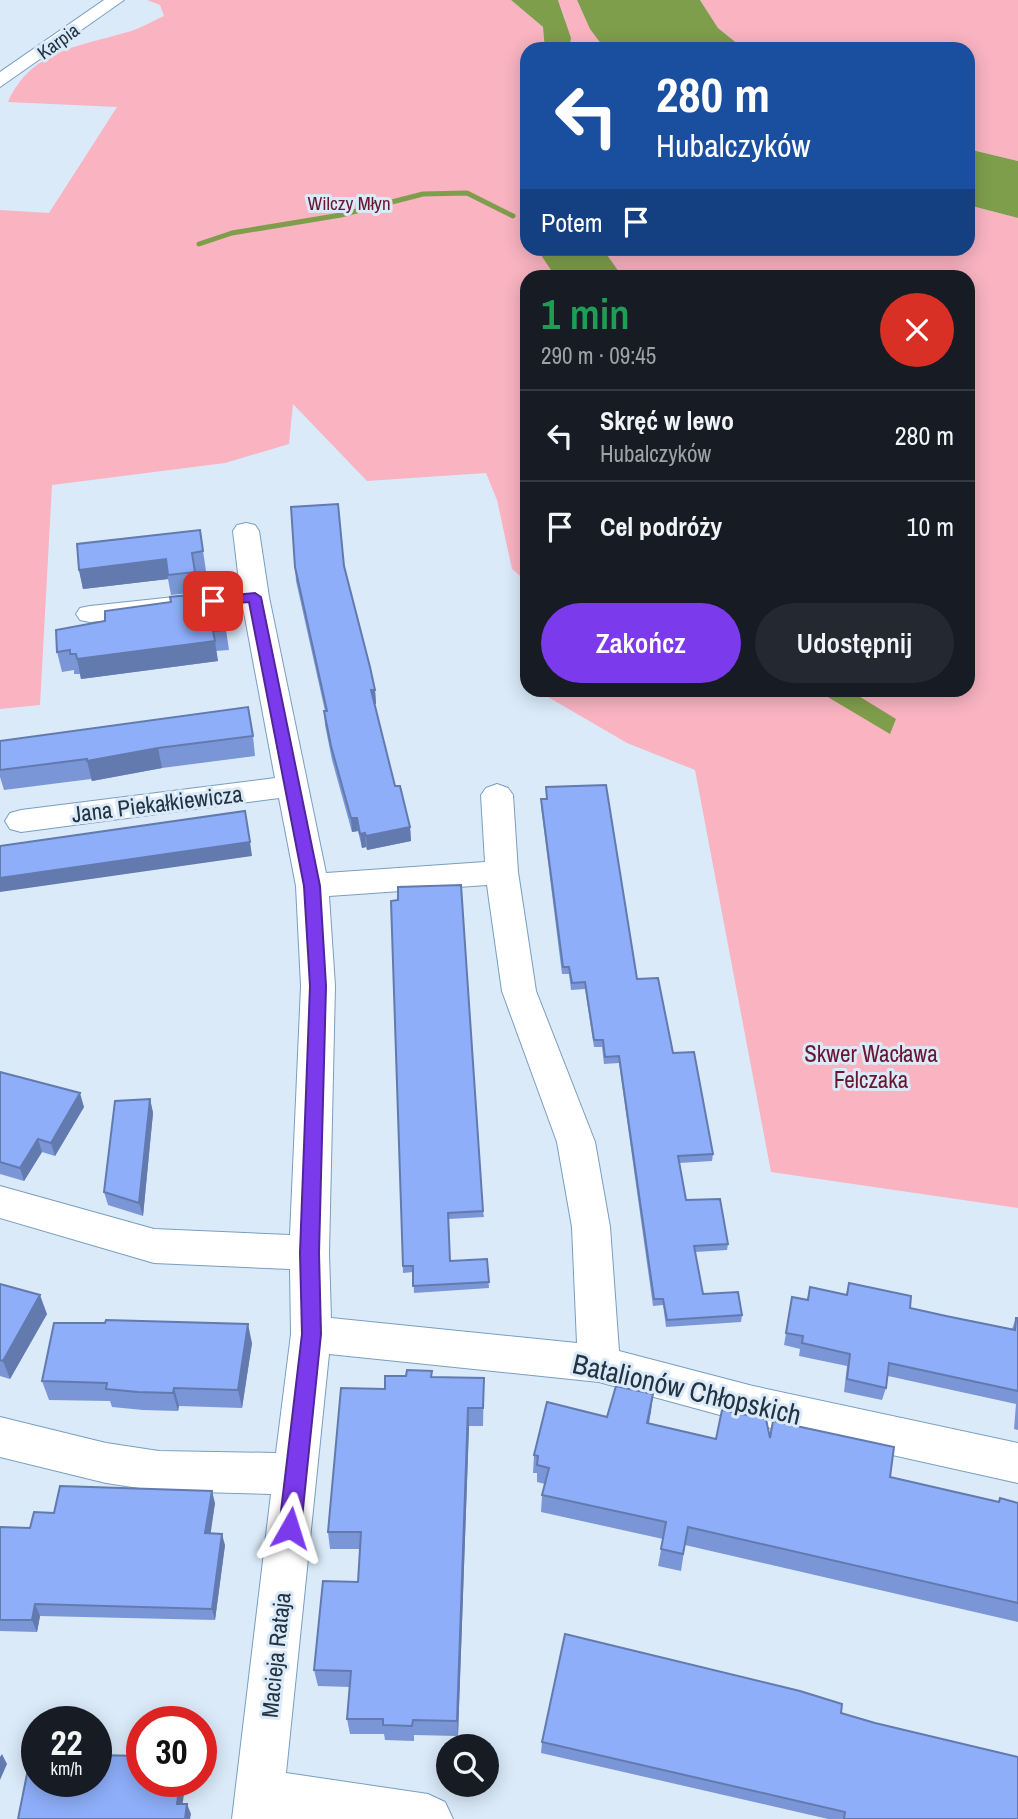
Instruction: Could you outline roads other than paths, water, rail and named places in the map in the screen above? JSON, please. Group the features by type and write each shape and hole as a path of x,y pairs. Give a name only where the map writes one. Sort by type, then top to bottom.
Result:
{"street":[{"name":"Karpia","path":"0,81 116,0"},
{"name":"Macieja Rataja","path":"246,531 255,597 312,886 318,986 309,1253 311,1334 259,1807"},
{"path":"90,614 255,597"},
{"name":"Jana Piekałkiewicza","path":"22,821 293,786"},
{"path":"497,794 502,872 519,991 576,1142 591,1227 599,1364"},
{"path":"312,886 502,872"},
{"path":"0,1202 154,1246 309,1253"},
{"name":"Batalionów Chłopskich","path":"311,1334 599,1364 753,1405 1018,1463"},
{"path":"0,1437 106,1463 159,1471 296,1474"},
{"path":"259,1807 428,1819"}],"waterway":[{"path":"199,244 232,233 341,215 423,194 467,193 513,216"}],"park label":[{"name":"Wilczy Młyn","path":"349,203"},
{"name":"Skwer Wacława Felczaka","path":"871,1067"}]}
